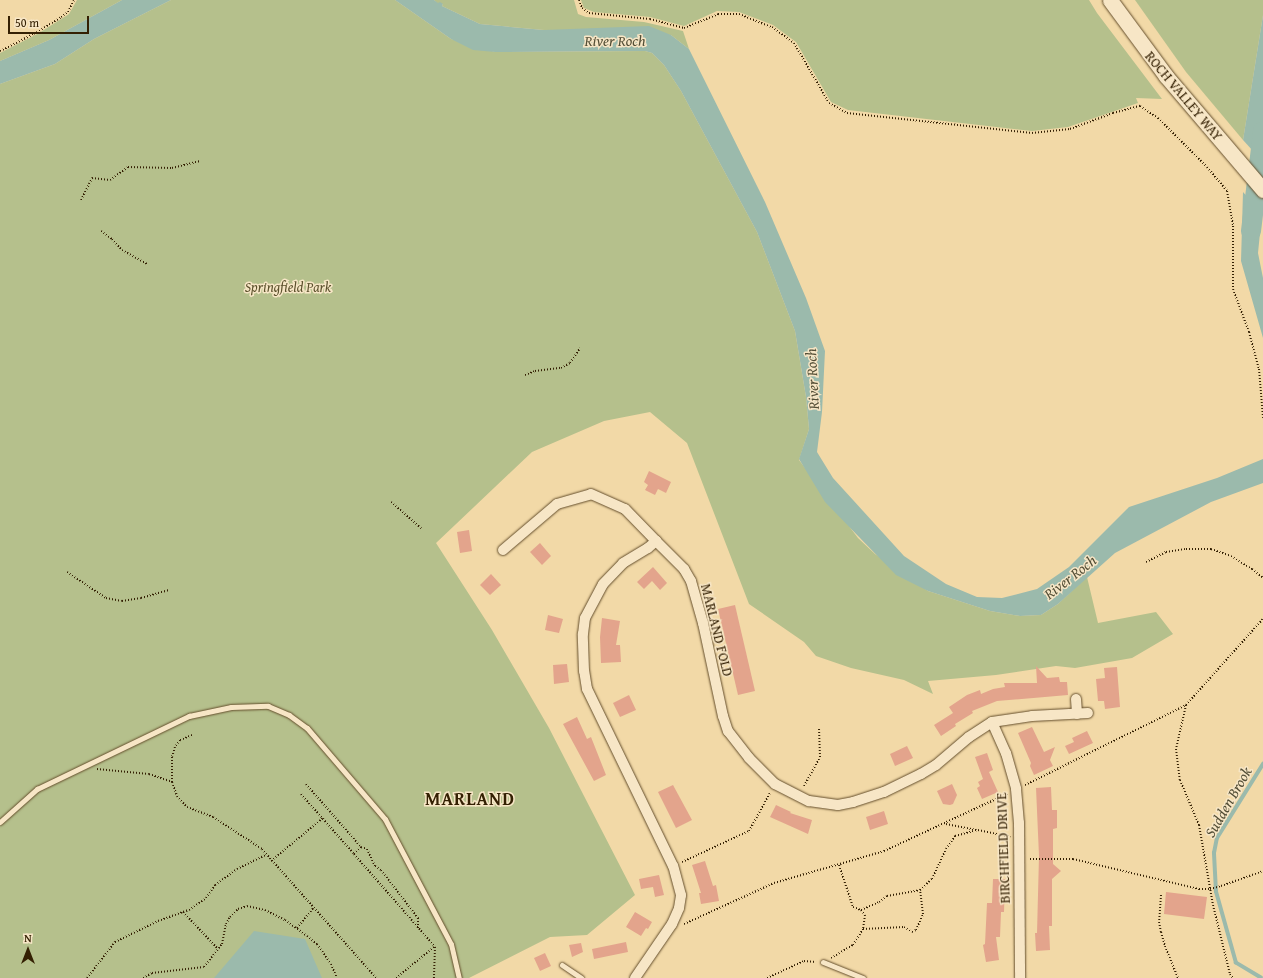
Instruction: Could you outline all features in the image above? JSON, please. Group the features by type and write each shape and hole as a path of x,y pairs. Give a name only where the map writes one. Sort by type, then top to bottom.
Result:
{"main road":[{"name":"ROCH VALLEY WAY","path":"1110,0 1166,76 1263,190"}],"street":[{"name":"MARLAND FOLD","path":"502,550 557,504 590,494 625,509 684,569 691,581 723,716 728,731 749,758 775,784 798,796 824,804 838,805 853,802 884,792 921,774 936,765 969,737 992,722 1032,716 1088,714"},
{"path":"635,978 672,924 681,901 673,866 587,689 583,649 585,618 604,584 623,563 648,548 656,541"},
{"path":"1076,699 1077,714"},
{"name":"BIRCHFIELD DRIVE","path":"992,722 1006,753 1016,789 1020,978"}],"lane":[{"path":"0,822 37,789 189,716 231,708 268,706 289,715 307,728 385,819 451,944 459,978"},
{"path":"823,962 863,978"},
{"path":"562,965 581,978"}],"path":[{"path":"0,51 34,34 61,17 68,12 74,0"},
{"path":"579,0 582,8 589,13 650,19 684,28 718,14 739,14 772,27 794,43 829,103 847,113 1032,133 1070,129 1113,113 1140,106 1158,118 1206,166 1227,191 1233,226 1233,289 1249,332 1260,369 1263,418"},
{"path":"80,200 92,178 110,180 128,167 172,168 200,160"},
{"path":"101,231 112,238 122,250 147,264"},
{"path":"525,375 535,371 561,368 570,363 580,348"},
{"path":"390,502 421,528"},
{"path":"1146,562 1166,552 1186,549 1211,550 1231,556 1252,568 1263,578"},
{"path":"67,572 106,598 122,601 141,598 169,590"},
{"path":"672,924 680,926 774,883 884,851 1016,789 1186,705 1263,619"},
{"path":"1186,705 1176,749 1180,780 1199,825 1210,889 1230,974 1233,978"},
{"path":"798,796 820,757 819,729"},
{"path":"192,735 180,740 175,747 172,757 172,782 177,796 187,807 213,817 262,849 271,861 376,978"},
{"path":"80,768 150,774 172,782"},
{"path":"306,784 361,847 367,849 375,866 381,870 418,918 418,928"},
{"path":"673,866 749,831 775,784"},
{"path":"301,794 434,947 434,978"},
{"path":"271,861 322,818"},
{"path":"944,823 1018,838"},
{"path":"861,910 880,902 887,896 920,890 932,880 946,849 955,836 978,830"},
{"path":"354,854 361,847"},
{"path":"87,978 115,942 158,921 183,912 206,898 215,885 237,870 266,855"},
{"path":"1018,859 1073,859 1198,889 1210,889 1221,886 1263,871"},
{"path":"767,978 804,961 823,962 853,945 863,929 866,915 861,910 853,907 839,865"},
{"path":"863,929 904,927 912,932 916,930 923,914 920,890"},
{"path":"1161,895 1159,922 1161,932 1178,978"},
{"path":"143,978 152,973 204,967 222,944 226,924 230,917 238,909 247,906 265,910 296,928 317,944 331,964 337,978"},
{"path":"296,928 313,908"},
{"path":"183,912 218,949"},
{"path":"396,978 434,947"}],"green space":[{"path":"77,0 122,0 49,40 0,61 0,53 39,33 69,14"},
{"name":"Springfield Park","path":"171,0 395,0 451,39 495,52 645,51 652,53 664,65 681,91 757,232 795,331 806,397 809,429 799,460 858,538 875,554 928,591 990,611 1020,616 1041,615 1058,604 1087,577 1098,623 1156,612 1173,634 1132,658 1075,668 1056,666 996,675 928,681 933,694 904,680 851,668 816,656 804,642 749,604 687,443 650,412 604,421 532,452 436,543 492,630 549,728 635,895 587,935 550,937 469,978 0,978 0,84 55,64 94,39"},
{"path":"434,0 574,0 578,14 586,17 644,22 683,31 689,49 671,35 544,30 480,24 442,6 443,4 438,4"},
{"path":"581,0 1089,0 1097,13 1162,99 1136,98 1138,103 1068,127 1032,131 848,110 831,102 796,42 773,25 739,12 717,11 684,26 650,17 594,12 584,8"},
{"path":"1135,0 1263,0 1263,15 1243,140 1186,72"}],"water":[{"path":"122,0 171,0 94,39 55,64 0,84 0,61 49,40"},
{"path":"395,0 434,0 443,4 442,6 480,24 544,30 649,26 671,35 689,49 765,202 806,298 825,351 822,412 817,452 833,478 904,556 946,584 977,597 1002,598 1037,589 1069,567 1129,507 1217,478 1263,459 1263,483 1211,502 1115,553 1058,604 1041,615 1020,616 990,611 928,591 896,575 825,502 799,459 809,429 806,397 795,331 757,232 681,91 664,65 652,53 645,51 495,52 473,50 451,39"},
{"path":"1263,15 1263,162 1243,140"},
{"path":"1243,192 1262,213 1258,253 1263,278 1263,338 1241,261"},
{"path":"254,931 305,939 322,978 214,978"}],"building":[{"path":"649,471 671,482 666,493 658,489 655,495 645,490 648,485 644,482"},
{"path":"469,530 472,551 460,553 457,532"},
{"path":"540,543 551,556 542,565 530,552"},
{"path":"653,567 667,583 660,590 652,581 644,589 637,582"},
{"path":"491,574 501,585 490,595 480,585"},
{"path":"735,605 755,691 738,695 718,609"},
{"path":"548,615 563,619 559,633 545,630"},
{"path":"602,618 620,621 616,645 620,645 621,662 601,663 600,637"},
{"path":"567,664 569,682 554,684 553,665"},
{"path":"1036,666 1047,678 1059,677 1060,682 1067,682 1068,695 997,701 972,711 973,713 955,724 956,726 941,736 934,725 953,713 949,707 967,695 980,690 981,694 993,689 1005,687 1004,683 1037,683"},
{"path":"1117,667 1120,707 1105,709 1104,701 1098,701 1096,679 1105,678 1104,668"},
{"path":"629,695 636,710 620,717 613,703"},
{"path":"577,717 587,739 591,737 606,775 594,781 563,724"},
{"path":"1032,727 1044,752 1055,747 1050,760 1053,766 1034,775 1030,766 1031,763 1018,733"},
{"path":"1087,731 1093,743 1069,754 1065,746 1074,742 1072,738"},
{"path":"907,746 913,758 895,766 890,754"},
{"path":"987,753 993,770 989,772 998,792 982,799 977,788 980,786 978,782 983,779 975,757"},
{"path":"952,784 957,795 953,804 943,804 937,791"},
{"path":"673,785 692,820 676,828 658,792"},
{"path":"1051,787 1052,810 1057,810 1057,828 1053,829 1053,864 1061,871 1052,879 1052,926 1049,926 1050,950 1036,951 1035,933 1037,933 1039,856 1036,788"},
{"path":"776,805 791,812 790,813 812,820 808,834 770,817"},
{"path":"884,811 888,824 870,830 866,817"},
{"path":"705,861 713,886 716,885 719,901 701,904 699,893 701,893 692,865"},
{"path":"659,875 664,895 655,897 653,887 641,889 639,879"},
{"path":"993,879 1005,879 1004,912 1001,912 1000,937 996,937 999,960 986,962 983,945 985,944 987,903 992,903"},
{"path":"1166,892 1207,897 1204,919 1164,914"},
{"path":"635,912 652,922 641,936 626,927"},
{"path":"626,942 628,952 594,959 592,949"},
{"path":"581,943 583,952 572,957 569,945"},
{"path":"545,953 551,966 540,971 534,958"}],"waterway":[{"name":"River Roch","path":"1251,231 1263,132"},
{"name":"Sudden Brook","path":"1261,978 1236,963 1216,892 1214,853 1217,838 1263,764"}],"district":[{"name":"MARLAND","path":"470,799"}]}
